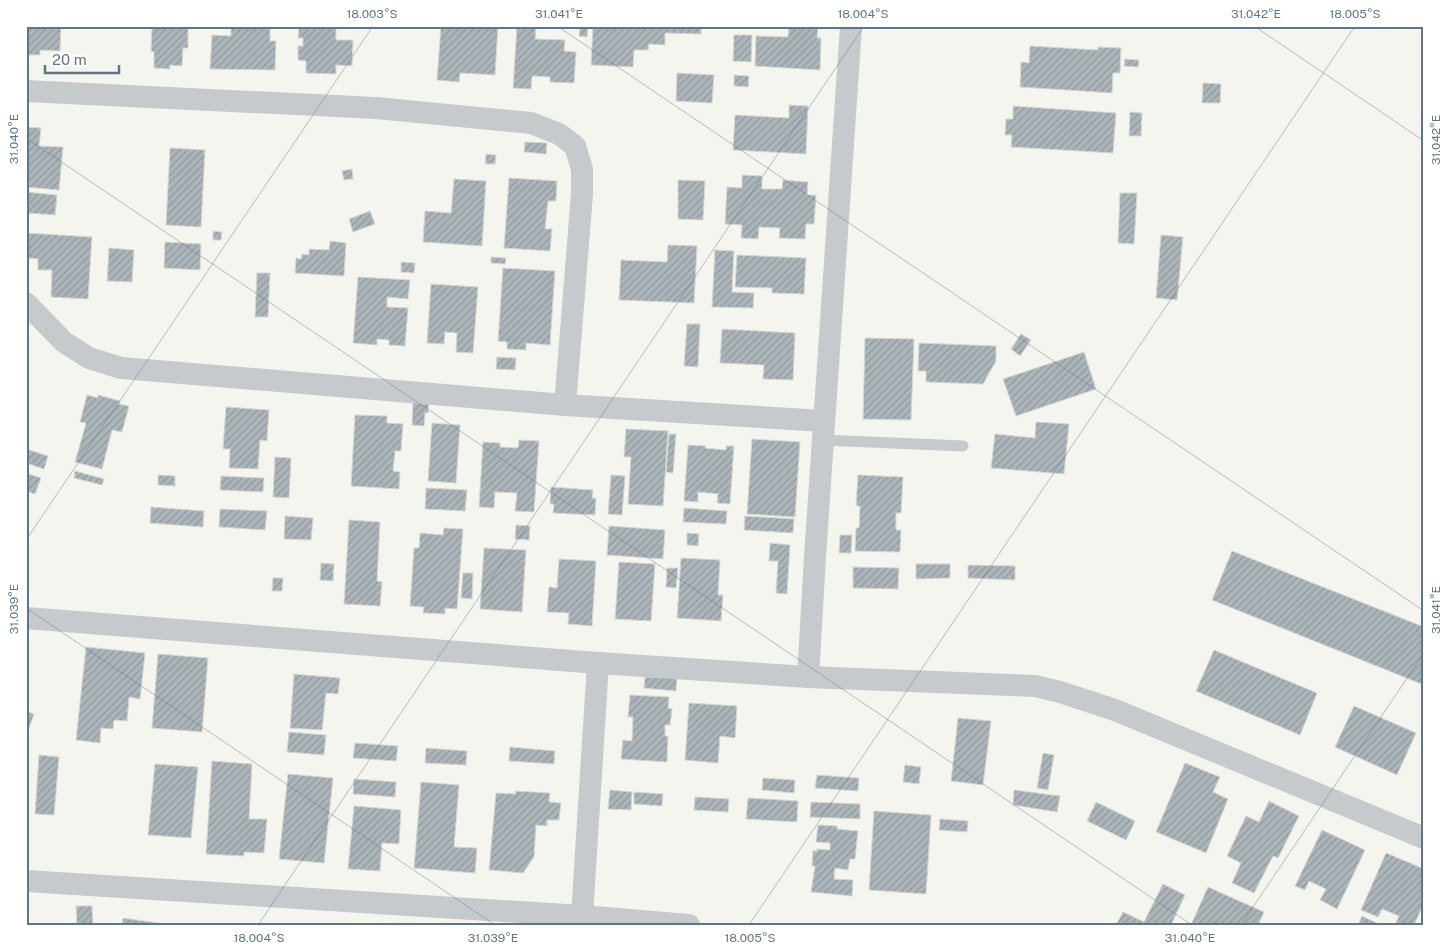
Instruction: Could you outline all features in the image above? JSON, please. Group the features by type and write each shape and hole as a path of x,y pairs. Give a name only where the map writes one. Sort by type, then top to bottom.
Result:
{"street":[{"path":"808,677 851,26"},
{"path":"26,91 376,108 531,122 559,134 575,146 582,169 582,194 565,405"},
{"path":"26,303 64,342 89,358 121,368 565,405 823,431"},
{"path":"26,618 598,663 808,677 1035,686 1115,710 1424,838"},
{"path":"582,916 598,663"},
{"path":"26,881 582,916 689,925"}],"lane":[{"path":"823,431 963,446"}],"building":[{"path":"26,26 61,26 60,51 40,50 40,55 26,55"},
{"path":"152,26 188,26 188,48 183,48 182,66 170,65 170,69 154,68 154,52 151,51"},
{"path":"231,26 270,26 270,41 276,41 275,70 210,69 212,35 231,36"},
{"path":"299,26 336,26 336,40 353,40 352,66 336,65 336,74 306,73 306,61 298,60 298,46 303,46 303,38 298,38"},
{"path":"441,26 498,26 495,75 460,73 459,82 437,80"},
{"path":"517,26 536,26 535,39 565,40 564,51 576,52 574,83 550,82 550,77 532,76 531,89 513,88"},
{"path":"580,26 588,26 587,37 579,36"},
{"path":"593,26 701,26 701,34 665,33 665,45 649,44 648,50 634,50 633,67 591,65"},
{"path":"789,26 818,26 817,38 821,38 820,70 755,66 756,36 788,37"},
{"path":"734,35 752,35 751,62 733,61"},
{"path":"1030,46 1098,50 1098,47 1121,48 1120,73 1113,73 1112,93 1020,87 1021,62 1029,63"},
{"path":"1125,59 1139,60 1138,67 1124,66"},
{"path":"677,73 714,75 712,103 676,101"},
{"path":"734,75 749,76 748,87 734,86"},
{"path":"1203,83 1221,84 1220,103 1202,103"},
{"path":"789,105 808,106 806,154 733,150 735,115 789,118"},
{"path":"1013,106 1116,113 1113,153 1011,147 1012,135 1005,135 1006,119 1013,119"},
{"path":"1130,112 1142,113 1141,136 1129,136"},
{"path":"26,127 41,128 39,146 63,147 59,190 26,187"},
{"path":"525,142 547,143 546,154 524,152"},
{"path":"170,148 205,150 201,227 166,225"},
{"path":"486,154 496,155 495,164 485,164"},
{"path":"352,169 353,179 344,180 342,171"},
{"path":"742,175 762,176 762,189 782,189 783,180 808,182 807,195 816,195 814,224 806,224 805,239 779,238 780,228 759,227 758,239 741,238 742,225 725,224 727,187 742,188"},
{"path":"509,178 557,181 556,201 548,201 545,229 552,229 550,251 504,248"},
{"path":"454,179 486,181 482,246 423,242 425,211 451,213"},
{"path":"678,180 705,181 703,220 678,219"},
{"path":"26,192 57,195 55,215 26,213"},
{"path":"1120,193 1137,193 1134,244 1118,243"},
{"path":"370,211 375,224 353,232 349,219"},
{"path":"213,231 222,232 221,240 213,240"},
{"path":"26,233 92,237 88,299 51,297 52,270 38,270 38,259 26,258"},
{"path":"1161,235 1183,237 1177,300 1156,298"},
{"path":"330,241 346,243 344,276 295,273 296,258 301,259 302,254 309,255 309,249 329,250"},
{"path":"165,242 201,244 200,270 164,268"},
{"path":"668,245 697,246 694,303 619,300 621,260 667,262"},
{"path":"109,248 134,250 132,282 107,281"},
{"path":"715,250 734,251 732,292 754,293 753,308 712,307"},
{"path":"737,255 806,258 804,294 772,293 772,288 735,287"},
{"path":"491,257 506,258 505,264 491,263"},
{"path":"401,262 415,263 414,273 401,272"},
{"path":"503,268 555,271 550,345 526,343 526,350 507,349 507,342 498,341"},
{"path":"257,273 270,273 268,317 255,317"},
{"path":"358,277 410,280 408,299 387,297 387,307 408,308 405,346 389,345 389,340 377,339 377,345 353,343"},
{"path":"431,284 478,287 473,353 456,352 457,333 445,332 444,344 427,343"},
{"path":"687,324 700,324 698,367 684,366"},
{"path":"722,329 795,333 793,380 763,379 764,365 720,363"},
{"path":"1021,334 1031,340 1020,356 1011,349"},
{"path":"865,338 914,339 911,420 863,419"},
{"path":"919,343 996,346 996,361 983,384 926,382 926,371 918,371"},
{"path":"1084,352 1096,389 1016,416 1003,379"},
{"path":"497,357 516,358 515,370 496,369"},
{"path":"87,395 98,398 98,395 120,401 119,404 129,406 122,432 112,430 102,469 75,462 86,423 80,422"},
{"path":"413,401 429,402 428,413 425,413 424,426 412,425"},
{"path":"226,407 269,410 267,441 260,440 258,469 229,468 230,449 223,449"},
{"path":"355,415 387,416 387,423 403,424 401,451 395,451 393,471 400,472 399,489 351,486"},
{"path":"1036,422 1069,424 1064,474 991,468 995,434 1035,438"},
{"path":"432,423 460,425 456,483 428,481"},
{"path":"626,429 668,431 663,506 628,504 631,457 624,457"},
{"path":"669,434 676,434 673,473 666,472"},
{"path":"752,439 800,442 795,517 747,514"},
{"path":"519,440 539,441 534,512 515,511 517,493 495,492 494,508 479,507 483,442 500,443 500,447 518,448"},
{"path":"688,445 726,450 726,446 734,446 730,504 717,503 718,494 698,492 698,502 684,501"},
{"path":"26,449 48,456 44,469 26,463"},
{"path":"275,457 291,458 289,498 273,497"},
{"path":"75,471 104,479 102,485 74,478"},
{"path":"26,473 41,478 35,494 26,491"},
{"path":"158,475 175,476 175,486 158,485"},
{"path":"611,475 625,476 622,515 608,514"},
{"path":"858,475 903,477 901,513 896,513 896,530 901,530 900,552 855,551 856,528 859,528 860,506 856,506"},
{"path":"221,476 264,478 263,492 220,490"},
{"path":"551,487 593,490 592,498 596,498 595,515 553,513 554,504 550,504"},
{"path":"426,488 467,490 465,511 425,509"},
{"path":"151,507 204,511 203,527 150,523"},
{"path":"684,508 727,511 726,524 683,522"},
{"path":"220,509 267,511 265,530 219,527"},
{"path":"285,516 313,518 311,540 284,539"},
{"path":"745,516 794,519 793,533 744,530"},
{"path":"349,520 380,522 377,581 382,582 380,606 344,604"},
{"path":"516,525 530,526 529,540 515,539"},
{"path":"609,526 665,530 663,559 607,555"},
{"path":"444,528 463,529 457,609 445,608 445,614 423,613 424,607 410,606 414,548 419,548 420,533 443,535"},
{"path":"687,533 699,534 698,546 687,545"},
{"path":"840,535 852,535 851,553 839,553"},
{"path":"770,543 790,545 787,594 776,593 778,561 769,561"},
{"path":"484,548 526,550 522,612 480,609"},
{"path":"1232,551 1424,627 1424,685 1212,600"},
{"path":"681,558 720,560 718,595 723,595 721,621 677,618"},
{"path":"559,559 596,561 592,626 568,624 569,613 547,612 549,587 557,588"},
{"path":"619,562 655,564 651,621 615,619"},
{"path":"321,563 334,564 333,581 320,580"},
{"path":"916,564 950,564 950,578 916,579"},
{"path":"968,565 1015,566 1015,580 968,578"},
{"path":"853,567 899,568 898,589 853,588"},
{"path":"667,568 678,568 676,588 666,587"},
{"path":"463,573 473,573 472,599 461,598"},
{"path":"273,578 283,578 282,591 272,591"},
{"path":"86,647 145,653 140,699 129,697 127,721 114,720 113,729 101,728 100,743 76,740"},
{"path":"1214,650 1317,693 1300,735 1196,691"},
{"path":"158,654 208,658 202,732 152,728"},
{"path":"294,674 340,678 338,694 326,693 322,730 290,728"},
{"path":"645,677 677,678 676,691 644,688"},
{"path":"630,695 669,697 668,708 672,709 670,725 665,725 665,736 668,736 667,762 621,759 623,740 632,741 633,717 628,717"},
{"path":"689,703 737,706 735,738 720,736 718,763 685,760"},
{"path":"1354,706 1416,733 1397,775 1335,747"},
{"path":"26,711 34,714 28,731 26,730"},
{"path":"958,718 991,721 983,785 951,781"},
{"path":"289,732 326,735 324,755 287,752"},
{"path":"355,743 398,746 396,761 353,758"},
{"path":"510,747 555,751 554,764 509,761"},
{"path":"426,748 467,751 466,765 425,763"},
{"path":"1043,753 1054,755 1048,790 1037,788"},
{"path":"39,755 59,757 54,815 35,814"},
{"path":"212,761 252,764 249,819 267,819 264,853 244,852 244,856 206,854"},
{"path":"1185,763 1220,777 1213,792 1228,799 1206,853 1156,832"},
{"path":"155,764 198,767 191,838 148,835"},
{"path":"905,765 921,767 919,784 903,782"},
{"path":"288,774 333,778 324,863 279,859"},
{"path":"817,775 859,778 858,791 815,788"},
{"path":"763,778 795,780 794,793 762,790"},
{"path":"354,779 396,782 395,797 353,794"},
{"path":"421,782 459,785 454,847 477,848 475,873 414,868"},
{"path":"610,790 632,792 631,810 608,809"},
{"path":"1014,790 1060,796 1057,812 1013,805"},
{"path":"515,791 550,793 549,802 561,803 559,820 547,820 547,826 536,825 534,857 523,873 489,870 496,793 516,794"},
{"path":"634,792 663,794 662,806 634,804"},
{"path":"695,797 729,799 728,812 694,810"},
{"path":"748,798 798,801 797,822 746,819"},
{"path":"1269,801 1299,816 1278,858 1273,856 1254,893 1232,883 1241,863 1227,856 1246,816 1259,822"},
{"path":"811,802 860,804 860,819 810,817"},
{"path":"1096,802 1135,821 1126,840 1087,821"},
{"path":"354,806 401,810 399,844 382,843 380,871 348,869"},
{"path":"874,811 931,815 926,894 869,890"},
{"path":"940,819 968,821 967,832 939,830"},
{"path":"818,825 837,826 837,829 858,831 855,859 850,859 848,870 835,868 834,879 853,880 852,896 811,892 815,866 812,866 813,851 817,851 817,849 830,850 830,843 816,842"},
{"path":"1322,830 1365,850 1337,909 1320,900 1326,889 1309,881 1305,890 1295,886"},
{"path":"1386,853 1424,869 1424,903 1414,925 1395,925 1399,916 1382,909 1378,917 1361,910"},
{"path":"1163,884 1185,895 1171,925 1116,925 1123,912 1144,922"},
{"path":"1208,887 1264,912 1258,925 1191,925"},
{"path":"76,906 92,906 93,924 77,925"},
{"path":"1362,916 1381,925 1358,925"},
{"path":"123,918 171,925 122,925"}]}
